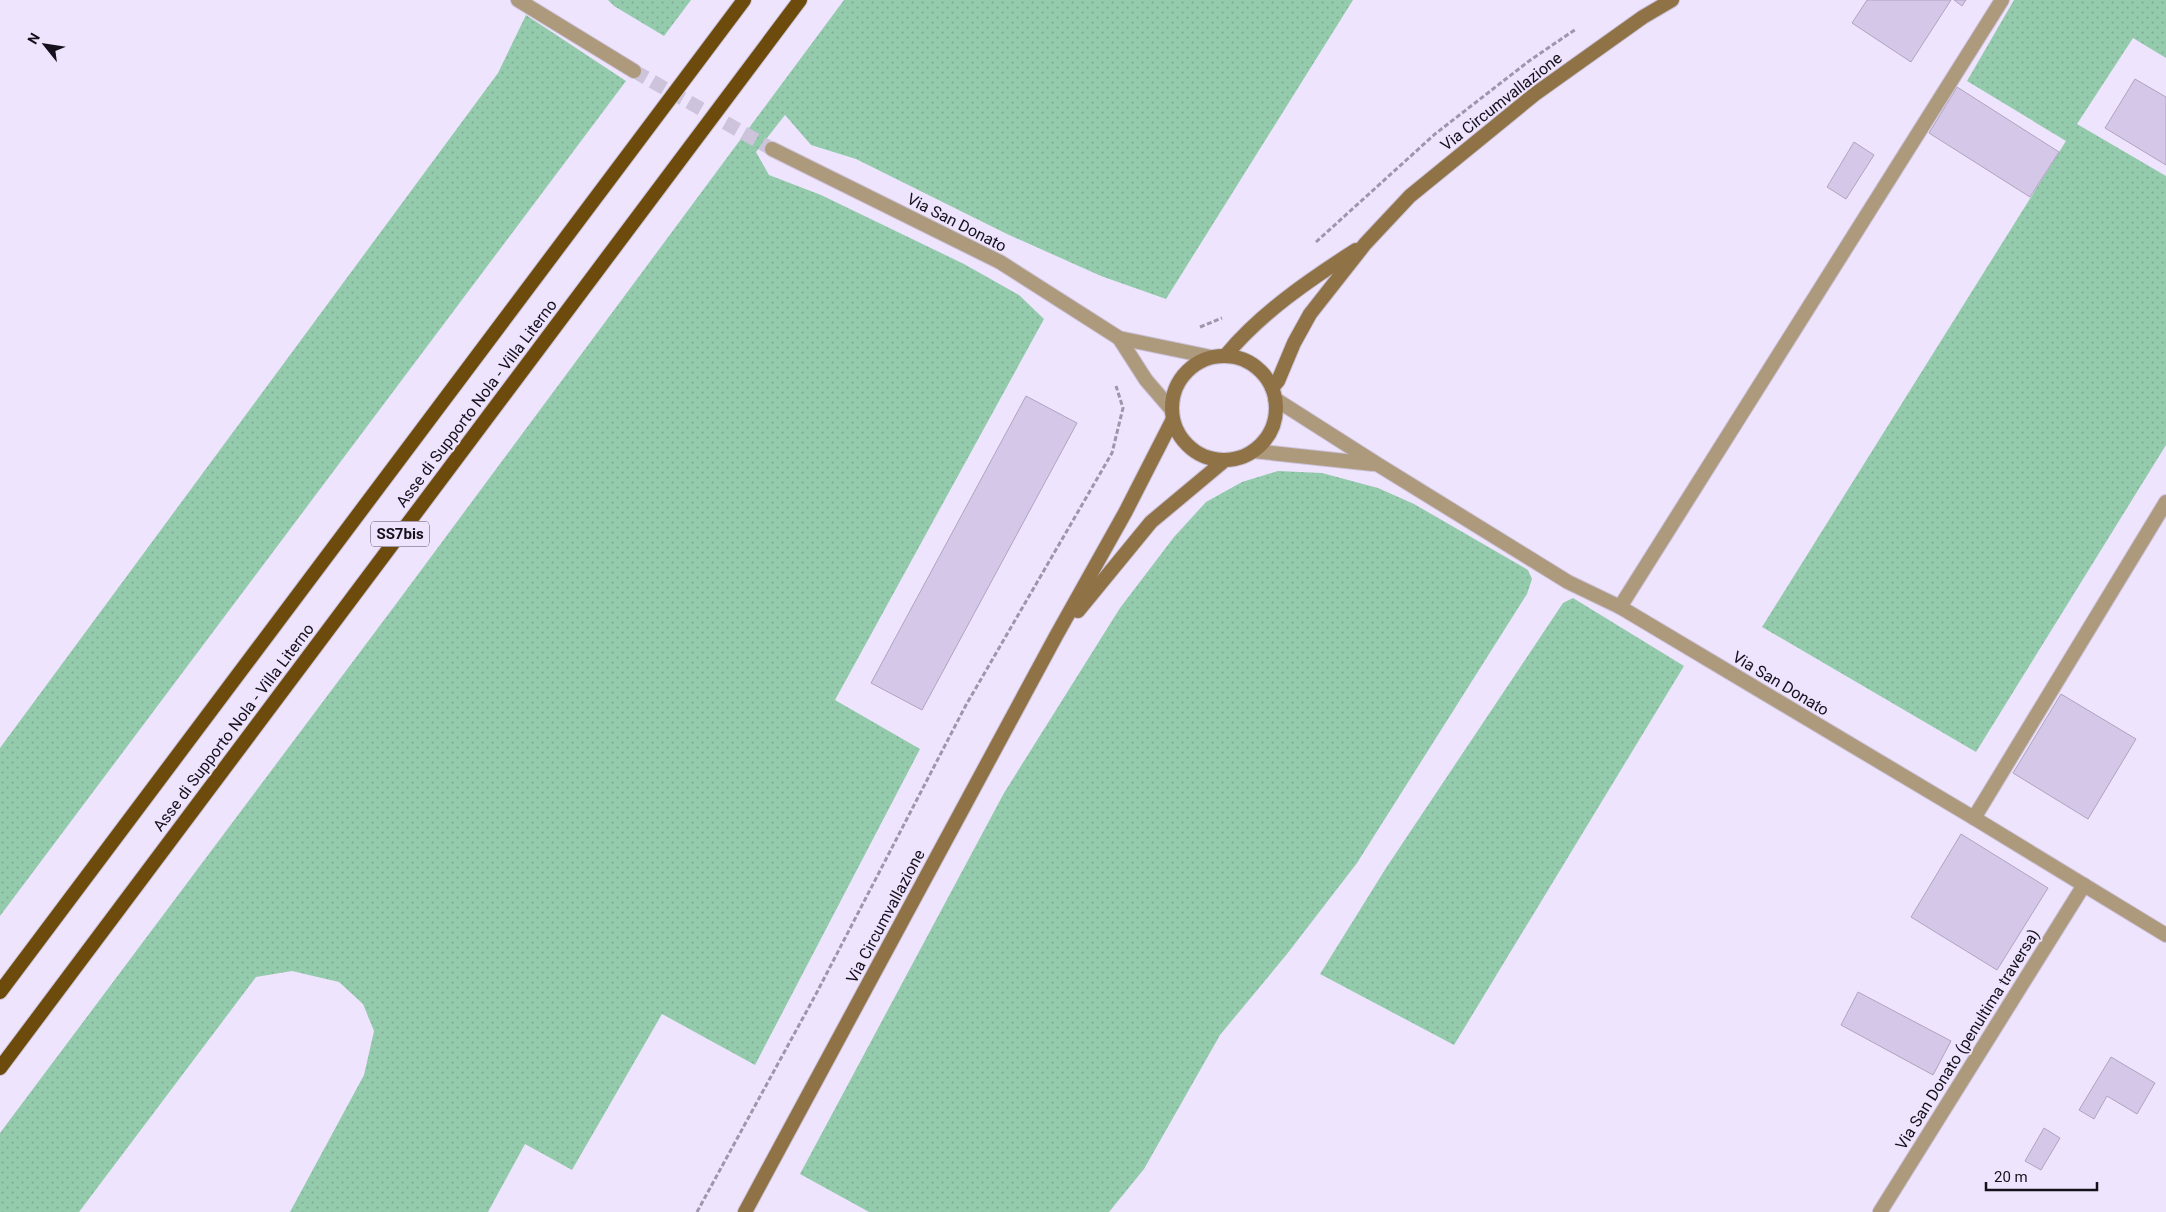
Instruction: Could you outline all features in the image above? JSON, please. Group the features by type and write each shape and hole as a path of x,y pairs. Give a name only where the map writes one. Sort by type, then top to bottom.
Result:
{"highway":[{"name":"Asse di Supporto Nola - Villa Literno","path":"0,992 744,0"},
{"name":"Asse di Supporto Nola - Villa Literno","path":"0,1068 800,0"}],"main road":[{"name":"Via Circumvallazione","path":"1365,244 1410,196 1535,94 1643,17 1672,0"},
{"path":"1226,355 1244,333 1320,273 1365,244"},
{"path":"1274,394 1294,343 1310,314 1365,244"},
{"path":"1056,636 1126,511 1172,415 1175,388 1184,374 1196,363 1211,357 1226,355 1240,358 1254,365 1265,375 1274,394 1276,414 1272,429 1264,441 1253,451 1239,458 1224,461 1207,458 1191,450 1180,436 1172,415"},
{"path":"1056,636 1151,522 1224,461"},
{"name":"Via Circumvallazione","path":"745,1212 1056,636"}],"street":[{"path":"518,0 634,71"},
{"path":"1620,607 2002,0"},
{"name":"Via San Donato","path":"772,149 1000,262 1119,338 1211,357"},
{"name":"Via San Donato","path":"1119,338 1146,380 1172,415"},
{"name":"Via San Donato","path":"1274,394 1377,464 1568,582 1620,607 2166,935"},
{"path":"1253,451 1377,464"},
{"path":"1974,818 2166,502"},
{"name":"Via San Donato (penultima traversa)","path":"1880,1212 2084,885"}],"path":[{"path":"697,1212 816,994 966,705 1112,453 1123,408 1120,393 1113,382"}],"green space":[{"path":"608,0 691,0 664,36 614,6"},
{"path":"844,0 1353,0 1166,299 1101,276 1007,234 856,159 811,145 785,115 756,152 769,175 821,195 964,264 1019,295 1044,319 835,700 920,749 755,1065 662,1014 572,1170 525,1144 488,1212 290,1212 364,1075 374,1031 363,1004 339,982 292,971 256,977 79,1212 0,1212 0,1133 396,604"},
{"path":"2014,0 2166,0 2166,58 2133,38 2077,124 2166,176 2166,445 1976,752 1762,627 2066,141 1967,81"},
{"path":"526,15 626,81 0,916 0,748 498,73"},
{"path":"1278,471 1322,473 1378,488 1414,504 1528,570 1532,579 1527,594 1357,863 1287,954 1220,1035 1144,1169 1109,1212 869,1212 800,1174 1004,793 1120,608 1174,537 1206,502 1242,482"},
{"path":"1573,598 1684,666 1454,1045 1320,974 1386,868 1563,603"}],"building":[{"path":"1867,0 1951,0 1911,62 1852,23"},
{"path":"1954,0 1966,0 1962,6"},
{"path":"2135,79 2166,97 2166,165 2105,128"},
{"path":"1957,87 2059,152 2030,197 1929,133"},
{"path":"1854,142 1874,155 1846,199 1827,187"},
{"path":"1026,396 1077,423 922,710 871,683"},
{"path":"2061,694 2136,739 2088,819 2013,773"},
{"path":"1961,834 2048,888 1997,970 1911,917"},
{"path":"1858,992 1951,1041 1933,1075 1841,1025"},
{"path":"2111,1057 2155,1083 2137,1114 2107,1096 2094,1119 2079,1110"},
{"path":"2044,1128 2060,1138 2041,1170 2025,1161"}],"tunnel":[{"path":"634,71 772,149"}]}
